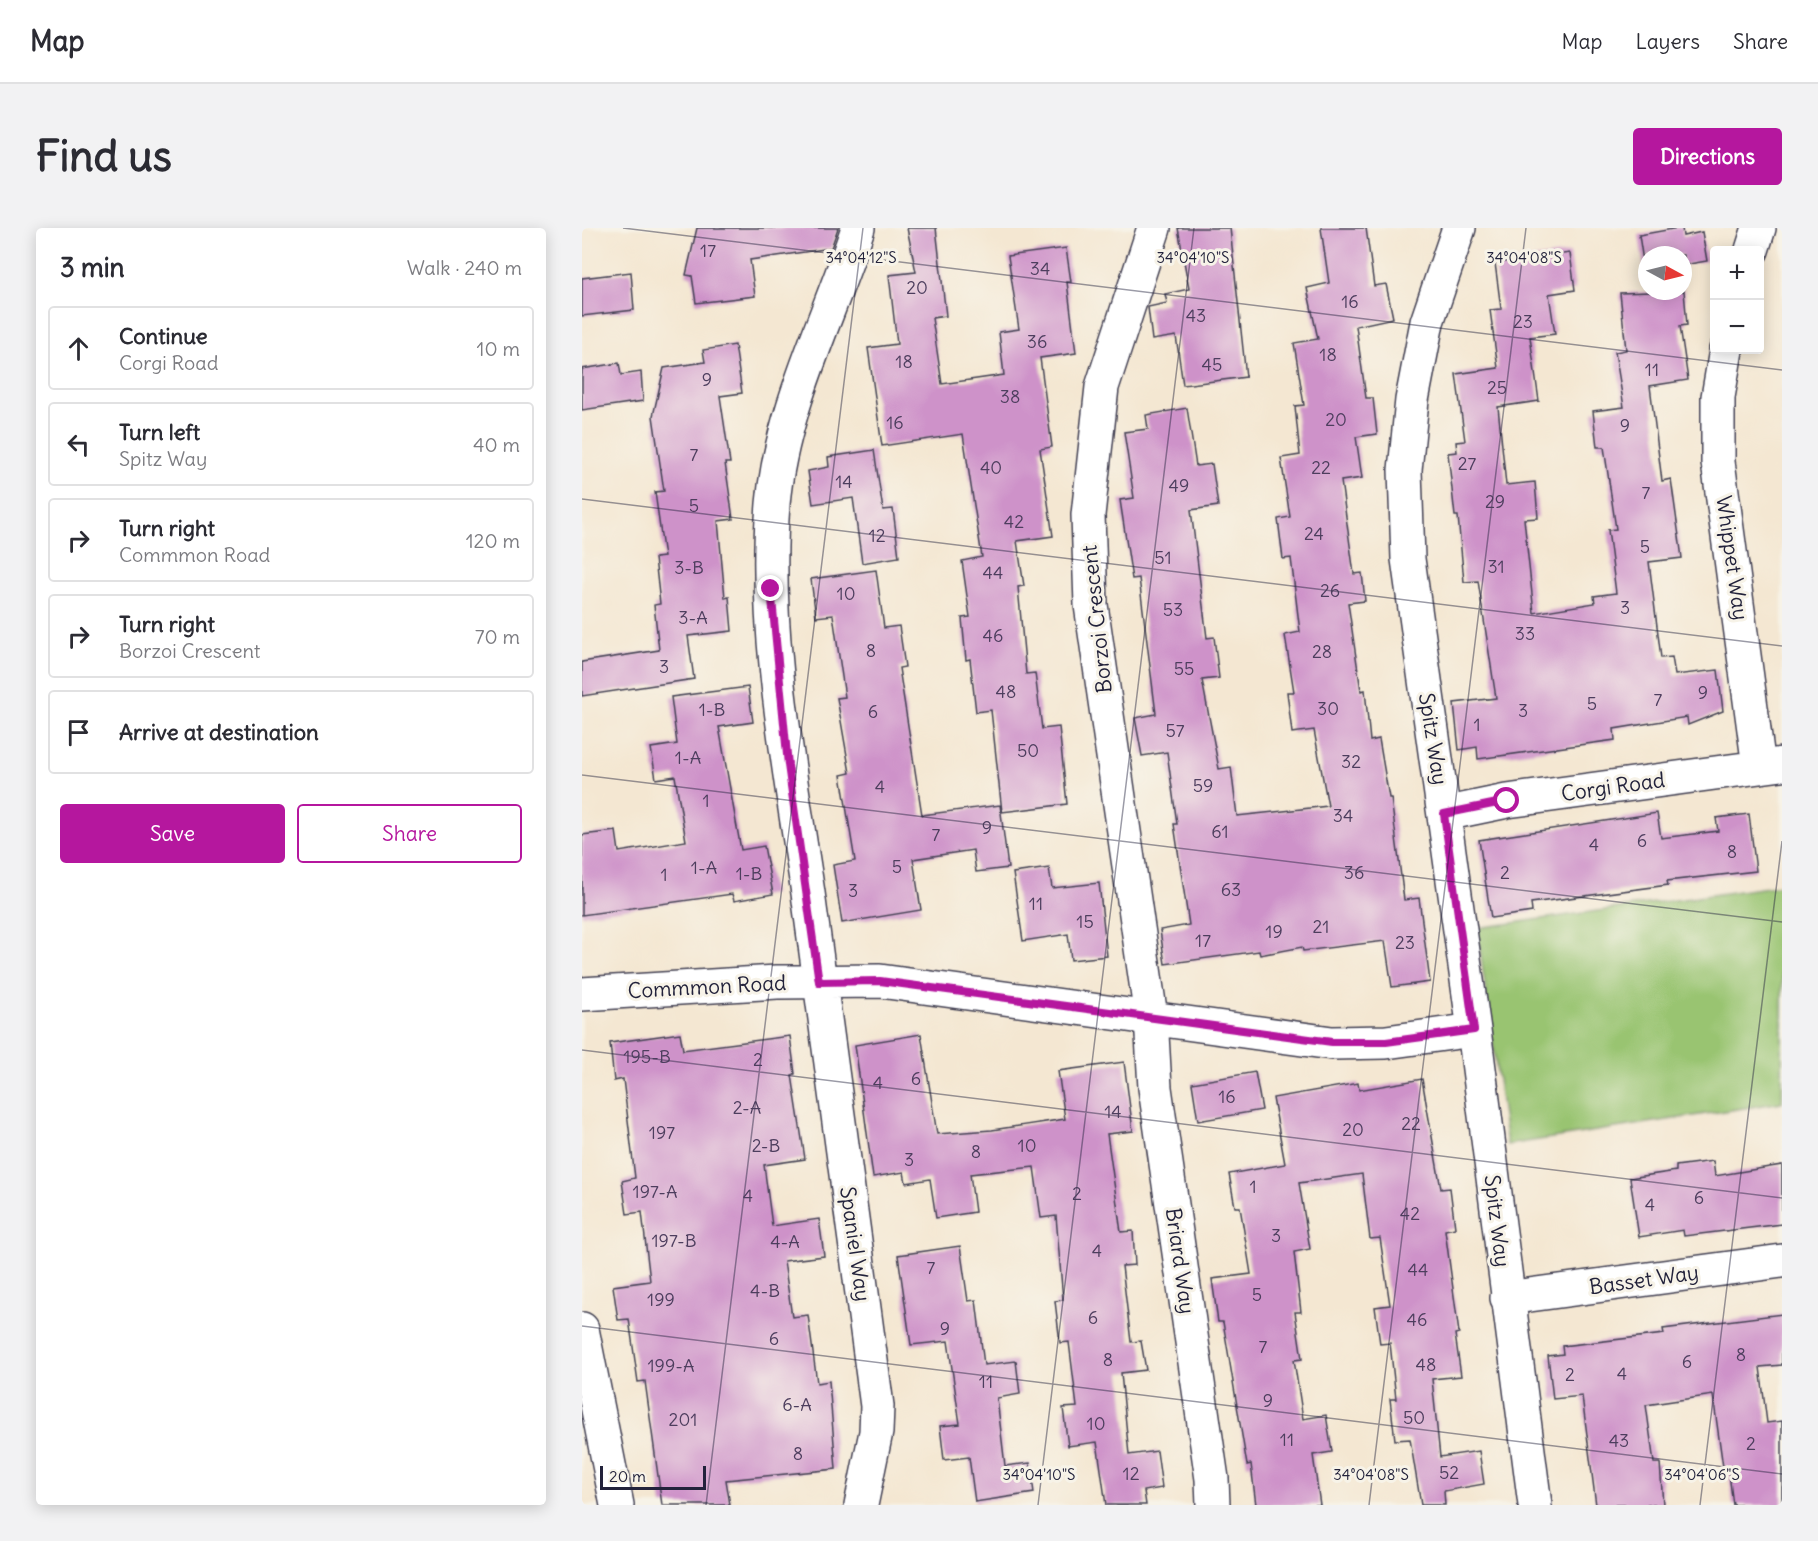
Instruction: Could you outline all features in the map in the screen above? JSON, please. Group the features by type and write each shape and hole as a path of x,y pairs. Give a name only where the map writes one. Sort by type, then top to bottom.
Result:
{"street":[{"path":"819,982 784,730 771,589 773,502 783,451 803,376 845,269 858,228"},
{"name":"Borzoi Crescent","path":"1151,1017 1091,605 1088,515 1102,387 1154,228"},
{"name":"Spitz Way","path":"1458,228 1426,322 1412,400 1405,470 1408,559 1474,1030 1535,1505"},
{"path":"1753,246 1759,228"},
{"name":"Whippet Way","path":"1725,354 1718,397 1718,462 1770,765"},
{"name":"Corgi Road","path":"1444,814 1507,801 1770,765"},
{"name":"Commmon Road","path":"582,994 880,981 1356,1044 1474,1030"},
{"name":"Spaniel Way","path":"819,982 877,1406 876,1432 861,1505"},
{"name":"Briard Way","path":"1151,1017 1155,1088 1210,1468 1213,1505"},
{"name":"Basset Way","path":"1507,1298 1782,1262"},
{"path":"582,1329 617,1505"}],"green space":[{"path":"1782,885 1782,1102 1507,1145 1477,928"}],"building":[{"path":"697,228 838,228 831,248 750,260 755,296 696,303 692,276 686,275"},
{"path":"907,228 936,228 946,316 932,318 942,384 1004,375 999,332 1019,329 1008,256 1066,248 1071,282 1067,282 1076,353 1040,358 1052,447 1040,449 1053,536 1017,541 1024,586 1018,587 1026,674 1035,673 1042,729 1059,727 1067,804 1002,812 991,710 976,712 970,659 966,660 962,618 970,617 962,561 982,557 963,434 882,446 868,348 897,344 889,275 916,272"},
{"path":"1178,228 1230,228 1246,377 1183,385 1176,336 1152,340 1148,307 1167,303 1165,294 1189,289"},
{"path":"1321,228 1366,228 1374,286 1386,284 1393,318 1356,326 1366,398 1373,398 1377,434 1356,437 1362,478 1341,481 1354,574 1362,573 1365,601 1348,603 1361,691 1365,690 1370,741 1379,739 1389,798 1391,798 1404,900 1419,898 1430,982 1392,987 1385,941 1303,951 1302,947 1260,955 1259,951 1165,964 1160,930 1189,925 1174,824 1177,824 1167,752 1142,756 1135,718 1156,714 1139,578 1132,579 1120,500 1134,498 1124,432 1148,429 1146,415 1187,408 1196,466 1212,464 1218,506 1191,510 1207,638 1214,637 1219,678 1202,680 1219,769 1231,767 1237,816 1328,806 1314,730 1292,733 1287,692 1294,692 1285,635 1300,632 1291,558 1283,559 1278,519 1290,517 1281,458 1300,455 1295,406 1304,405 1294,343 1318,339 1307,288 1329,283"},
{"path":"1678,228 1682,228 1683,236 1702,232 1707,261 1692,264 1692,246 1641,246 1639,235"},
{"path":"1570,253 1575,290 1549,294 1555,334 1530,337 1539,401 1498,407 1506,485 1535,482 1538,518 1524,519 1534,613 1595,603 1594,596 1616,593 1608,530 1616,529 1604,447 1597,447 1593,411 1624,407 1615,352 1626,350 1620,293 1638,292 1638,300 1685,300 1687,325 1680,326 1688,380 1650,386 1662,481 1671,479 1682,558 1649,562 1661,658 1672,657 1675,675 1718,670 1723,711 1688,725 1687,717 1614,729 1615,740 1478,759 1477,747 1459,750 1454,703 1496,698 1478,581 1464,582 1458,516 1455,516 1448,453 1457,452 1456,442 1465,441 1456,374 1498,368 1490,310 1501,309 1495,263"},
{"path":"631,272 634,310 582,316 582,278"},
{"path":"735,345 742,393 720,396 730,463 725,463 733,519 718,521 725,598 729,597 732,631 688,636 694,679 582,696 582,662 659,650 654,605 660,604 655,558 664,557 655,492 664,491 653,416 664,368 705,362 703,350"},
{"path":"619,363 621,375 641,372 643,401 582,410 582,369"},
{"path":"874,450 883,510 893,509 899,557 862,563 853,498 813,504 808,471 829,467 828,457"},
{"path":"876,570 884,628 899,626 905,667 899,668 922,815 1000,805 1008,868 976,872 973,850 913,859 921,910 842,923 833,865 855,861 841,775 850,773 837,698 845,697 833,615 816,617 811,579"},
{"path":"748,687 753,722 719,727 741,850 764,846 773,894 734,901 732,894 582,915 582,835 616,831 619,852 686,841 675,776 656,779 651,748 677,744 671,697"},
{"path":"1657,813 1661,838 1718,831 1716,818 1749,814 1756,871 1667,881 1668,885 1531,903 1532,912 1491,918 1479,840"},
{"path":"1049,868 1052,888 1099,883 1107,956 1071,960 1068,934 1023,941 1013,873"},
{"path":"680,1033 683,1050 790,1036 795,1074 792,1075 805,1159 764,1165 772,1226 819,1219 824,1256 784,1261 792,1317 808,1315 817,1383 829,1381 836,1469 726,1480 730,1505 662,1505 645,1381 638,1382 629,1319 618,1320 613,1286 650,1281 642,1212 627,1214 622,1181 635,1178 623,1079 614,1081 610,1043"},
{"path":"921,1034 937,1134 992,1130 1065,1119 1058,1071 1124,1062 1133,1131 1107,1134 1121,1232 1133,1231 1135,1265 1122,1266 1131,1342 1141,1341 1146,1370 1121,1373 1129,1455 1157,1451 1162,1488 1144,1491 1146,1505 1106,1505 1097,1442 1068,1446 1063,1408 1077,1407 1069,1342 1060,1343 1055,1301 1063,1300 1056,1216 1041,1218 1034,1167 970,1174 975,1212 936,1218 930,1179 906,1183 904,1172 873,1177 855,1045"},
{"path":"1255,1072 1262,1110 1198,1121 1192,1083"},
{"path":"1422,1079 1441,1189 1450,1188 1455,1228 1445,1230 1459,1333 1455,1334 1461,1376 1432,1379 1440,1457 1479,1451 1484,1484 1444,1491 1445,1505 1421,1505 1410,1439 1395,1440 1390,1399 1396,1399 1390,1343 1380,1344 1375,1307 1390,1305 1380,1238 1370,1239 1362,1174 1299,1183 1310,1249 1294,1252 1301,1312 1295,1312 1302,1359 1294,1360 1303,1419 1326,1415 1332,1452 1313,1455 1320,1505 1256,1505 1251,1464 1247,1465 1223,1322 1218,1322 1212,1279 1251,1274 1240,1207 1235,1207 1229,1174 1285,1164 1273,1098 1358,1083 1359,1090"},
{"path":"1713,1161 1715,1176 1782,1165 1782,1224 1684,1236 1683,1230 1639,1237 1630,1178 1676,1171 1676,1166"},
{"path":"960,1246 968,1301 976,1300 984,1365 1016,1361 1020,1394 997,1398 1005,1466 1030,1463 1034,1493 975,1502 969,1457 944,1460 940,1426 960,1424 948,1341 911,1345 898,1255"},
{"path":"1782,1314 1782,1365 1760,1367 1767,1423 1782,1421 1782,1505 1733,1505 1728,1466 1723,1467 1713,1395 1646,1405 1654,1463 1660,1463 1663,1505 1596,1505 1582,1396 1553,1399 1548,1356 1563,1354 1562,1346 1664,1334 1663,1329"}],"route":[{"path":"771,589 788,765 819,982 880,981 1356,1044 1474,1030 1444,814 1507,801"}]}
